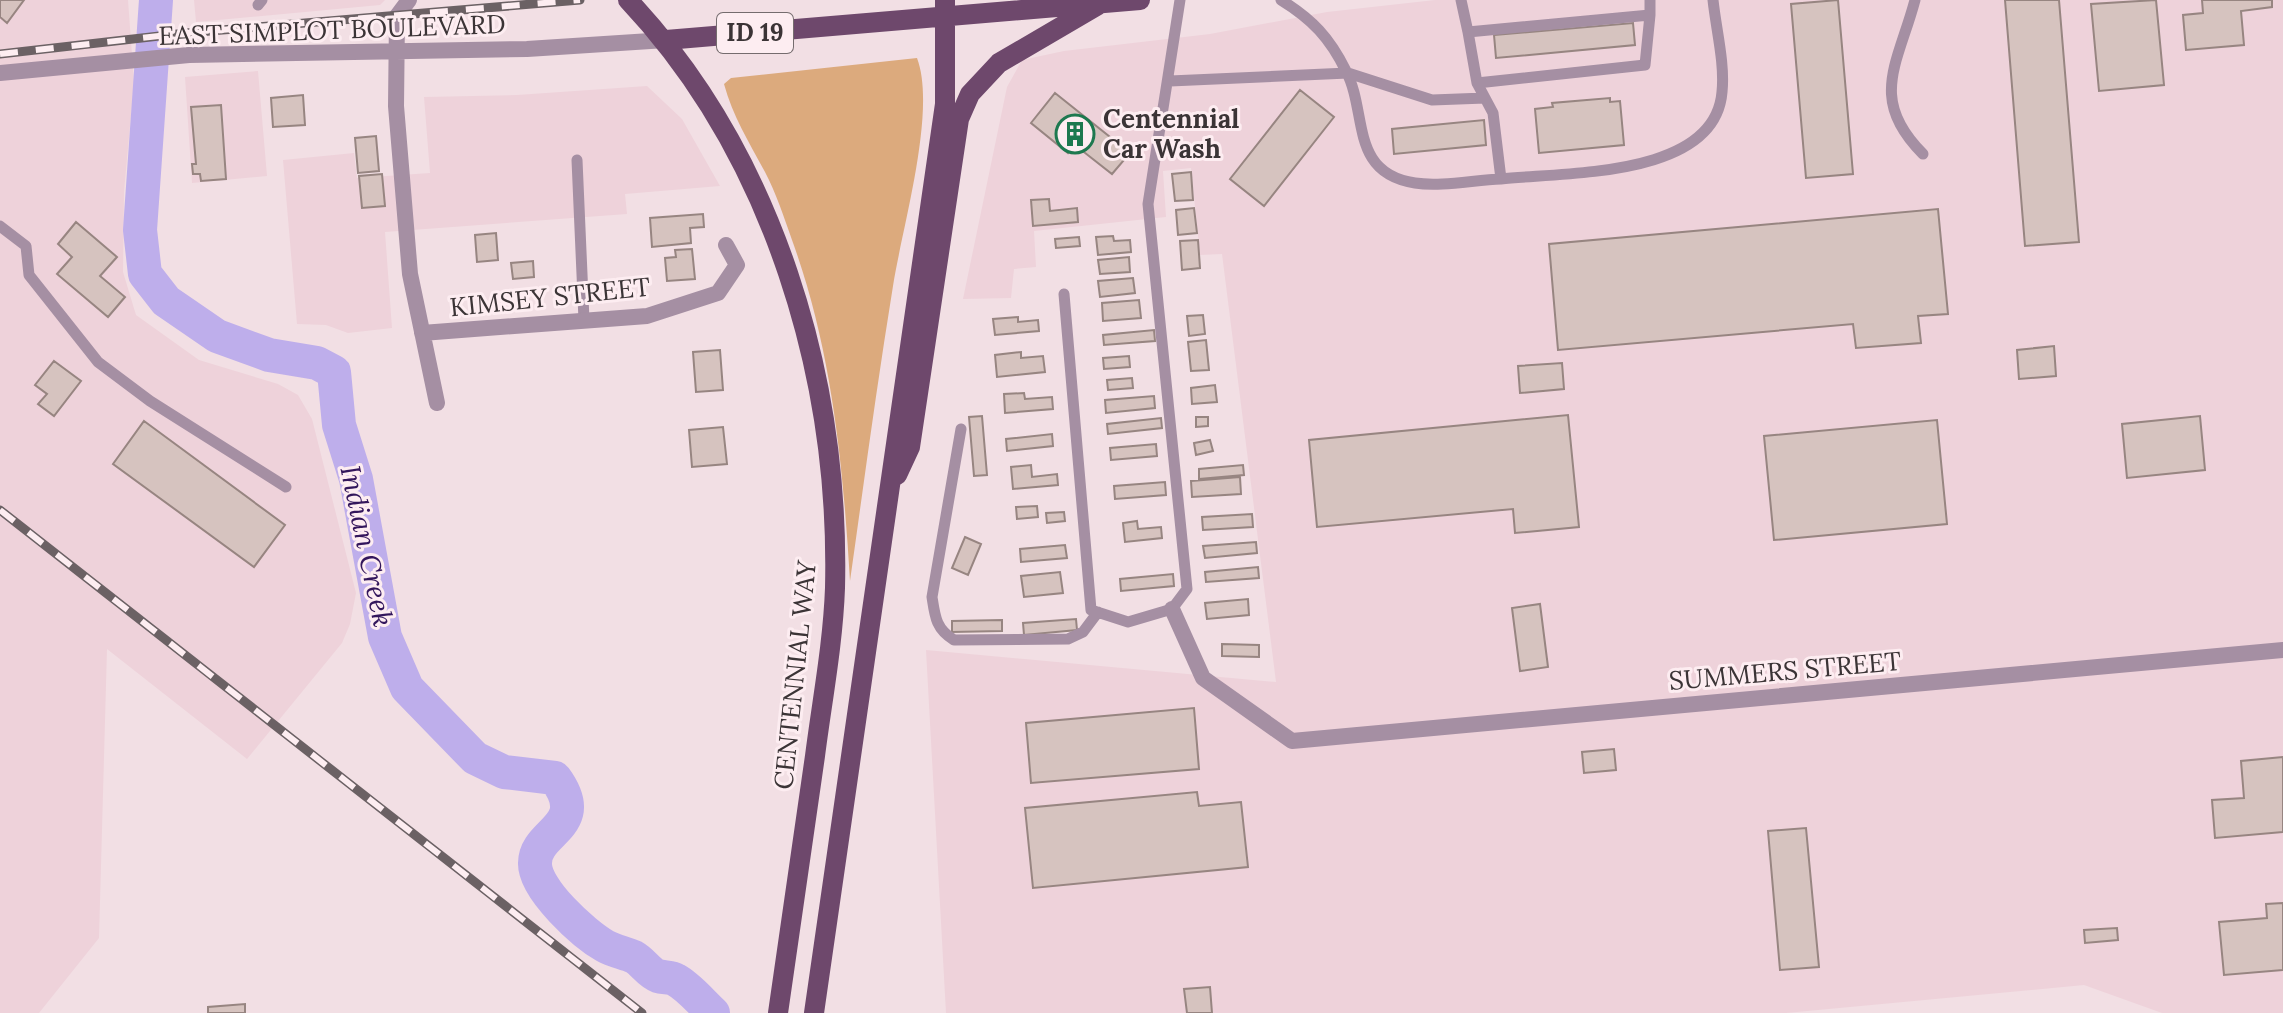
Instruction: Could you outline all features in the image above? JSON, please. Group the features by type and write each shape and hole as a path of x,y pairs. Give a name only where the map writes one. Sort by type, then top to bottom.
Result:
{"main road":[{"name":"CENTENNIAL WAY","path":"628,0 666,40 716,115 763,210 790,276 812,355 829,450 835,590 778,1013"},
{"name":"ID 19","path":"666,40 946,9 1098,5 1136,0"},
{"path":"887,496 910,447 959,119 970,94 999,63 1098,5"},
{"path":"815,1005 945,104 946,9"}],"street":[{"path":"402,2 397,16 395,50 410,274 437,403"},
{"name":"EAST SIMPLOT BOULEVARD","path":"0,73 189,55 527,49 666,40"},
{"name":"KIMSEY STREET","path":"422,333 647,316 718,293 737,265 726,245"},
{"name":"SUMMERS STREET","path":"1172,609 1203,678 1292,741 2283,650"}],"lane":[{"path":"1064,294 1091,610 1128,622 1172,609 1187,589 1148,204 1170,81 1180,0"},
{"path":"1281,0 1311,19 1348,73 1365,149 1385,171 1414,183 1501,179 1640,164 1674,154 1696,142 1716,116 1722,92 1713,0"},
{"path":"1461,0 1477,83 1493,113 1501,179"},
{"path":"1477,83 1645,65 1650,0"},
{"path":"1915,0 1890,80 1893,110 1901,133 1923,154"},
{"path":"1468,32 1650,15"},
{"path":"1170,81 1348,73 1432,100 1485,98"},
{"path":"577,160 584,320"},
{"path":"0,226 26,246 29,275 98,362 150,401 286,487"},
{"path":"961,429 932,597 935,621 944,634 954,640 1068,639 1083,632 1098,612"}],"shaded area":[{"path":"0,0 128,0 134,82 124,192 123,272 136,315 199,360 278,384 298,395 312,419 356,593 350,624 342,643 247,759 107,649 99,938 39,1013 0,1013"},
{"path":"143,0 170,0 168,24 145,24"},
{"path":"194,0 385,0 380,5 196,22"},
{"path":"1435,0 2283,0 2283,1013 2162,1013 2084,985 1786,1013 946,1013 926,650 1276,682 1222,254 1200,255 1191,168 1163,171 1166,217 1034,231 1036,267 1014,269 1011,298 963,299 1007,87 1022,60 1064,51 1210,34 1327,12"},
{"path":"917,58 922,81 921,138 887,323 850,581 839,451 817,323 780,205 737,118 724,84 731,78"},
{"path":"258,71 267,176 192,183 185,77"},
{"path":"647,86 682,119 720,186 625,194 627,214 385,232 392,328 348,333 326,325 297,324 283,160 354,153 357,178 430,173 424,97 517,95"}],"building":[{"path":"0,0 24,0 7,23 0,17"},
{"path":"1838,0 1853,174 1806,178 1791,4"},
{"path":"2005,0 2059,0 2079,242 2025,246"},
{"path":"2156,0 2164,85 2099,91 2091,4"},
{"path":"2202,0 2272,0 2272,7 2241,11 2244,45 2186,50 2183,15 2203,13"},
{"path":"1633,23 1635,45 1496,58 1494,35"},
{"path":"1300,90 1334,117 1264,206 1230,179"},
{"name":"Centennial Car Wash","path":"1055,93 1130,153 1112,174 1075,145 1068,153 1031,123"},
{"path":"303,95 305,125 273,127 271,98"},
{"path":"1610,98 1610,102 1620,101 1624,145 1539,153 1535,109 1553,107 1552,103"},
{"path":"221,105 226,179 201,181 200,174 193,174 192,164 196,164 191,107"},
{"path":"1484,120 1486,145 1394,154 1392,129"},
{"path":"376,136 379,171 358,173 355,138"},
{"path":"1191,172 1193,200 1175,201 1172,174"},
{"path":"382,174 385,206 362,208 359,176"},
{"path":"1049,199 1050,211 1077,208 1078,222 1033,226 1031,200"},
{"path":"1194,208 1197,233 1178,235 1176,210"},
{"path":"1938,209 1948,314 1918,316 1921,343 1856,348 1853,324 1558,350 1549,244"},
{"path":"703,214 704,227 690,228 691,243 652,247 650,218"},
{"path":"76,222 117,257 100,276 125,297 108,317 57,274 72,257 58,244"},
{"path":"496,233 498,260 477,262 475,235"},
{"path":"1113,236 1114,241 1130,240 1131,252 1098,255 1096,237"},
{"path":"1079,237 1080,246 1056,248 1055,239"},
{"path":"1198,240 1200,268 1182,270 1180,241"},
{"path":"692,249 695,279 667,281 665,258 676,257 675,250"},
{"path":"1129,257 1130,272 1100,274 1098,260"},
{"path":"533,261 534,277 513,279 511,263"},
{"path":"1133,278 1135,293 1100,297 1098,281"},
{"path":"1139,300 1141,318 1103,321 1102,303"},
{"path":"1203,315 1205,334 1189,336 1187,316"},
{"path":"1018,317 1018,322 1038,320 1039,331 995,335 993,319"},
{"path":"1154,330 1155,341 1104,345 1103,335"},
{"path":"1206,340 1209,370 1191,371 1188,342"},
{"path":"2054,346 2056,376 2019,379 2017,350"},
{"path":"720,350 723,390 696,392 693,352"},
{"path":"1021,352 1021,358 1043,356 1045,372 997,377 995,355"},
{"path":"1129,356 1130,367 1104,369 1103,358"},
{"path":"54,361 81,381 54,416 38,404 47,394 35,385"},
{"path":"1562,363 1564,389 1520,393 1518,366"},
{"path":"1132,378 1133,388 1108,390 1107,380"},
{"path":"1215,385 1217,402 1192,404 1191,388"},
{"path":"1024,393 1025,399 1052,397 1053,409 1005,413 1004,394"},
{"path":"1154,396 1155,408 1106,413 1105,400"},
{"path":"1568,415 1579,527 1515,533 1513,509 1317,527 1309,440"},
{"path":"982,416 987,475 974,476 969,417"},
{"path":"2200,416 2205,470 2127,478 2122,424"},
{"path":"1196,417 1208,417 1208,426 1196,427"},
{"path":"1161,418 1162,428 1108,434 1107,424"},
{"path":"1937,420 1947,524 1774,540 1764,436"},
{"path":"144,421 285,525 254,567 113,464"},
{"path":"723,427 727,464 692,467 689,430"},
{"path":"1052,434 1053,446 1007,451 1006,439"},
{"path":"1210,440 1213,451 1196,455 1194,443"},
{"path":"1156,444 1157,456 1111,460 1110,448"},
{"path":"1031,465 1032,477 1057,474 1058,485 1013,489 1011,467"},
{"path":"1243,465 1244,475 1199,479 1199,469"},
{"path":"1240,477 1241,494 1192,497 1191,481"},
{"path":"1165,482 1166,495 1115,499 1114,486"},
{"path":"1037,506 1038,517 1017,519 1016,507"},
{"path":"1064,512 1065,521 1047,523 1046,513"},
{"path":"1252,514 1253,527 1203,530 1202,517"},
{"path":"1137,521 1138,529 1161,527 1162,538 1125,542 1123,523"},
{"path":"965,537 981,544 968,575 952,568"},
{"path":"1256,542 1257,553 1205,558 1203,546"},
{"path":"1065,545 1067,558 1021,562 1020,549"},
{"path":"1258,567 1259,578 1206,582 1205,572"},
{"path":"1060,572 1063,593 1024,597 1021,576"},
{"path":"1173,574 1174,586 1121,591 1120,579"},
{"path":"1248,599 1249,615 1207,619 1205,603"},
{"path":"1540,604 1548,667 1520,671 1512,608"},
{"path":"1076,619 1077,630 1024,635 1023,623"},
{"path":"1002,620 1002,631 952,632 952,621"},
{"path":"1222,644 1259,645 1259,657 1222,656"},
{"path":"1194,708 1199,769 1031,783 1026,723"},
{"path":"1614,749 1616,770 1584,773 1582,752"},
{"path":"2283,757 2283,832 2215,838 2212,800 2244,798 2241,761"},
{"path":"1197,792 1199,806 1241,802 1248,867 1033,888 1025,808"},
{"path":"1806,828 1819,967 1780,970 1768,831"},
{"path":"2283,903 2283,970 2224,975 2219,922 2267,918 2266,904"},
{"path":"2117,928 2118,940 2085,943 2084,930"},
{"path":"1210,987 1212,1013 1187,1013 1184,989"},
{"path":"245,1004 245,1013 208,1013 208,1007"}],"waterway":[{"name":"Indian Creek","path":"156,0 140,230 145,274 166,301 217,336 269,355 317,363 334,372 339,425 356,479 385,637 407,688 475,758 504,772 555,778 567,807 564,818 537,852 535,863 537,874 551,898 596,940 608,948 634,957 655,975 681,983 713,1013"}],"railway":[{"path":"0,54 186,33 580,0"},
{"path":"0,510 642,1013"}],"place":[{"name":"Centennial Car Wash","path":"1075,134"}]}
